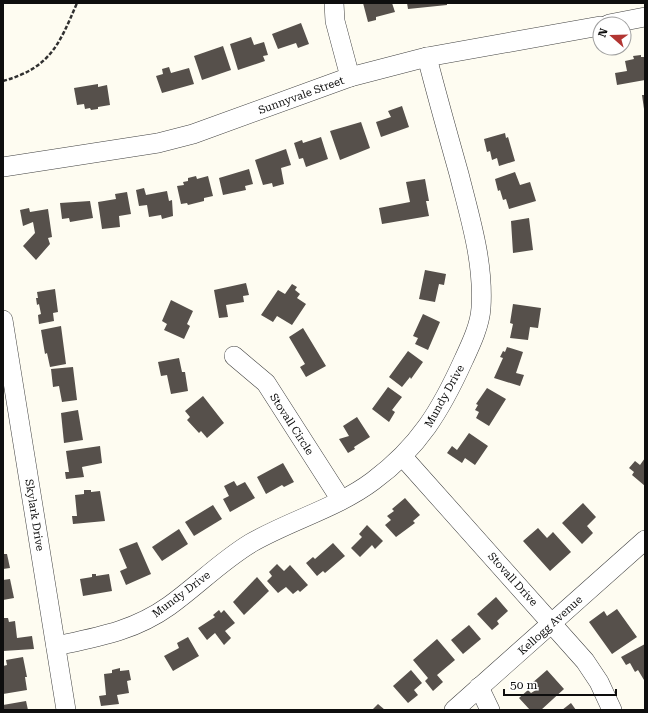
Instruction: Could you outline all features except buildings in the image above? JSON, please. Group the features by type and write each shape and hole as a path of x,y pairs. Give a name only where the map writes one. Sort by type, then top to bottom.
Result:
{"street":[{"path":"334,3 335,21 350,78"},
{"path":"632,20 645,17"},
{"name":"Sunnyvale Street","path":"3,167 172,139 193,134 350,78 427,57 592,27"},
{"name":"Mundy Drive","path":"56,646 110,635 139,624 169,606 225,560 251,543 341,500 372,482 403,456 429,426 453,384 472,343 481,310 480,258 427,57"},
{"name":"Skylark Drive","path":"3,320 66,710"},
{"name":"Stovall Circle","path":"234,356 266,383 341,500"},
{"name":"Stovall Drive","path":"403,456 585,661 599,682 612,710"},
{"name":"Kellogg Avenue","path":"454,710 645,540"},
{"path":"479,687 490,710"}],"path":[{"path":"3,81 30,71 44,62 56,48 77,3"}]}
